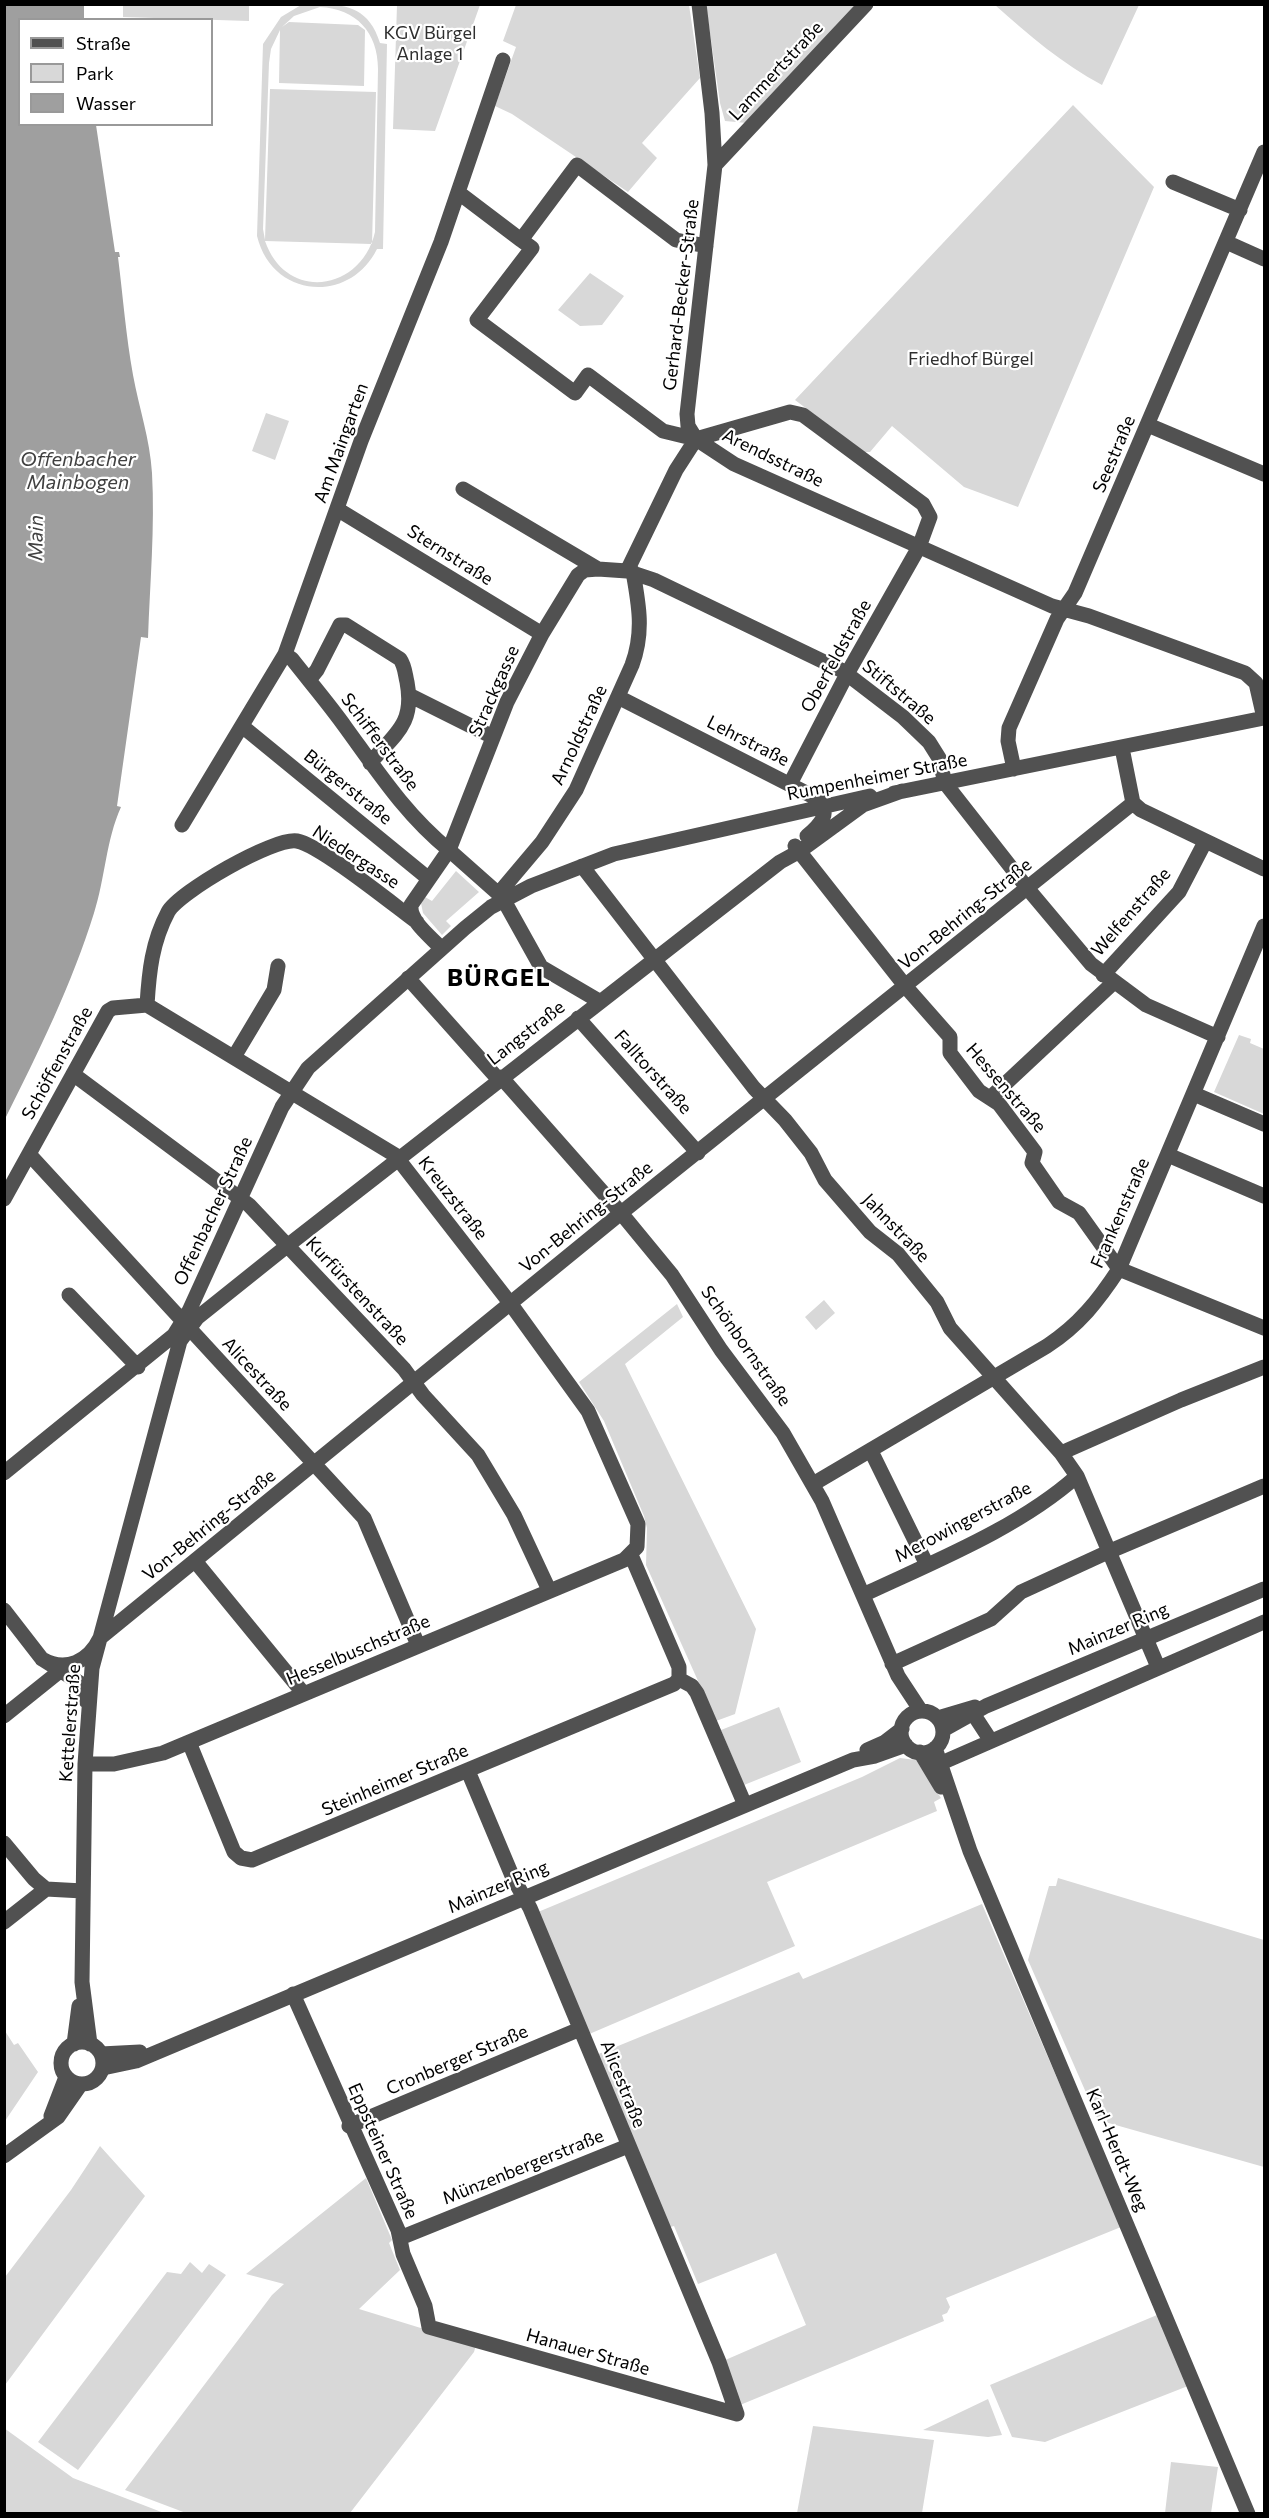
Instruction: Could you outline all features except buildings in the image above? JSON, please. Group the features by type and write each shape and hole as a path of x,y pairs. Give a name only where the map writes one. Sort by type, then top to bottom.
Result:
{"street":[{"name":"Gerhard-Becker-Straße","path":"696,439 688,426 687,414 715,165 712,113 699,4"},
{"name":"Lammertstraße","path":"715,165 866,4"},
{"name":"Am Maingarten","path":"182,825 285,654 337,509 459,193 503,60"},
{"name":"Seestraße","path":"1014,770 1008,741 1009,728 1063,609 1075,593 1264,152"},
{"path":"521,240 577,165 676,240 706,246"},
{"path":"1173,182 1240,210"},
{"path":"459,193 532,248 477,320 574,393 588,375 663,431 696,439 680,464 630,572"},
{"path":"1226,242 1264,259"},
{"name":"Arendsstraße","path":"696,439 790,412 803,415 928,509 930,520 919,547"},
{"path":"1148,425 1264,474"},
{"name":"Arendsstraße","path":"696,439 734,464 1063,609 1089,616 1241,671 1252,677 1258,689"},
{"name":"Stiftstraße","path":"463,489 598,569 630,572 654,580 847,674 903,717 929,742 939,758 945,783 1077,950 1108,979 1155,1010 1218,1037"},
{"name":"Sternstraße","path":"337,509 542,634"},
{"name":"Oberfeldstraße","path":"790,784 847,674 919,547"},
{"name":"Strackgasse","path":"417,922 412,914 411,905 449,850 507,702 542,634 578,575 585,570 598,569"},
{"name":"Arnoldstraße","path":"502,897 576,790 637,654 640,616 630,572"},
{"path":"309,680 318,670 340,625 346,625 400,659 411,703 407,717 370,763"},
{"name":"Schifferstraße","path":"285,654 309,680 413,818 502,897"},
{"path":"1264,673 1258,689 1264,718"},
{"path":"409,694 493,737"},
{"name":"Lehrstraße","path":"618,697 790,784 818,799 823,806"},
{"name":"Rumpenheimer Straße","path":"502,897 551,877 631,850 823,806 1014,770 1264,718"},
{"name":"Bürgerstraße","path":"242,726 429,879"},
{"path":"1122,748 1133,803 1147,814 1264,869"},
{"name":"Langstraße","path":"185,1325 780,862 862,805 902,791"},
{"name":"Von-Behring-Straße","path":"4,1716 63,1668 86,1658 100,1638 510,1303 1028,890 1133,803"},
{"path":"798,849 822,822 825,815 823,806"},
{"name":"Niedergasse","path":"147,1005 150,958 171,907 226,867 283,842 296,841 309,846 417,922 441,948"},
{"name":"Welfenstraße","path":"990,1098 1108,979 1179,892 1205,842"},
{"name":"Hessenstraße","path":"798,849 906,987 950,1037 950,1053 979,1091 999,1104 1035,1152 1032,1163 1059,1202 1079,1213 1119,1269"},
{"name":"Jahnstraße","path":"582,866 653,959 811,1153 825,1180 870,1232 893,1248 939,1306 950,1328 1061,1453 1077,1476 1158,1667"},
{"path":"502,897 541,966 600,1001"},
{"name":"Offenbacher Straße","path":"4,1473 164,1346 185,1325 241,1197 291,1091 308,1068 441,948 502,897"},
{"name":"Frankenstraße","path":"813,1484 1047,1346 1077,1324 1097,1304 1119,1269 1264,926"},
{"path":"234,1058 274,990 278,966"},
{"name":"Schönbornstraße","path":"408,978 621,1213 676,1281 733,1368 783,1433 813,1484 863,1595 895,1670 921,1748"},
{"name":"Schöffenstraße","path":"4,1199 110,1009 147,1005"},
{"name":"Kreuzstraße","path":"147,1005 391,1152 399,1159 510,1303 596,1424 638,1524 634,1551"},
{"name":"Falltorstraße","path":"578,1018 698,1153"},
{"name":"Kurfürstenstraße","path":"73,1074 241,1197 404,1370 413,1383 472,1447 489,1472 514,1515 549,1590"},
{"path":"1194,1094 1264,1124"},
{"name":"Alicestraße","path":"29,1154 367,1523 418,1645"},
{"path":"1168,1155 1264,1196"},
{"path":"1119,1269 1264,1328"},
{"path":"198,1292 199,1300 205,1304 218,1301"},
{"path":"69,1295 139,1366"},
{"name":"Kettelerstraße","path":"43,2130 58,2103 66,2077 62,2058 64,2052 74,2044 82,1982 85,1764 91,1675 185,1325"},
{"name":"Kettelerstraße","path":"139,1366 154,1364 164,1371 162,1404"},
{"path":"1061,1453 1180,1400 1264,1367"},
{"path":"871,1451 927,1565"},
{"name":"Merowingerstraße","path":"863,1595 1003,1525 1059,1492 1077,1476"},
{"path":"895,1670 991,1619 1021,1592 1108,1552 1264,1486"},
{"path":"634,1551 679,1666 679,1679 692,1686 697,1694 745,1805"},
{"name":"Hesselbuschstraße","path":"85,1764 132,1761 189,1742 549,1590 634,1551"},
{"path":"195,1561 304,1694"},
{"name":"Mainzer Ring","path":"941,1724 980,1710 1264,1589"},
{"path":"4,1610 42,1659 63,1668 77,1679 82,1686 87,1713"},
{"path":"946,1761 1264,1622"},
{"name":"Steinheimer Straße","path":"189,1742 234,1852 248,1860 256,1860 664,1688 679,1679"},
{"path":"980,1710 991,1741"},
{"path":"910,1719 941,1724 942,1737 921,1748"},
{"name":"Mainzer Ring","path":"853,1760 910,1719"},
{"name":"Mainzer Ring","path":"98,2055 135,2061 853,1760 921,1748"},
{"name":"Karl-Herdt-Weg","path":"921,1748 952,1801 974,1862 1248,2514"},
{"name":"Alicestraße","path":"468,1771 580,2029 718,2362 737,2414"},
{"path":"4,1843 34,1879 46,1888 83,1891"},
{"path":"4,1922 46,1888"},
{"name":"Kettelerstraße","path":"4,2156 58,2117 81,2085 93,2082 98,2055 82,1982"},
{"name":"Eppsteiner Straße","path":"293,1994 400,2238 403,2254 425,2306 429,2327"},
{"name":"Cronberger Straße","path":"349,2126 580,2029"},
{"path":"74,2044 98,2055"},
{"path":"66,2077 81,2085"},
{"name":"Münzenbergerstraße","path":"400,2238 628,2146"},
{"name":"Hanauer Straße","path":"429,2327 737,2414"}],"green space":[{"path":"123,5 249,5 249,21 213,20 213,18 123,17"},
{"path":"301,5 349,8 359,12 367,19 380,43 387,44 383,249 377,249 364,267 349,279 331,286 312,287 294,282 278,272 265,257 257,236 263,44 281,17","holes":["320,7 333,9 354,18 369,34 374,44 378,69 375,232 372,239 376,92 270,89 265,240 263,229 269,63 271,49 280,30 279,83 364,86 365,30 358,25 289,22 282,27 294,16","265,241 370,244 367,252 355,267 340,277 323,282 305,281 289,274 275,261"]},
{"name":"KGV Bürgel Anlage 1","path":"397,5 480,5 435,131 393,129"},
{"path":"516,5 689,5 700,78 642,143 657,158 628,192 512,114 495,106 516,47 503,41"},
{"path":"706,5 860,5 747,123 725,121 720,103"},
{"path":"995,5 1139,5 1102,85 1087,77 1033,38"},
{"name":"Friedhof Bürgel","path":"1073,105 1154,187 1018,507 964,487 892,426 870,452 864,452 795,400"},
{"path":"590,273 624,296 602,325 580,326 558,310"},
{"path":"266,413 289,421 275,460 252,451"},
{"path":"456,871 479,892 446,921 451,926 442,935 423,913 421,903 425,897 432,901"},
{"path":"1239,1035 1251,1039 1250,1043 1264,1049 1264,1114 1214,1092"},
{"path":"824,1300 835,1313 816,1330 805,1317"},
{"path":"677,1304 683,1317 625,1364 756,1629 735,1714 716,1721 646,1565 647,1528 644,1516 604,1421 579,1382"},
{"path":"779,1707 801,1762 744,1785 721,1730"},
{"path":"900,1758 916,1760 941,1798 934,1802 937,1811 767,1882 795,1946 587,2035 538,1912 862,1777"},
{"path":"1058,1878 1264,1940 1264,2167 1098,2120 1028,1960 1049,1886 1056,1886"},
{"path":"982,1904 1121,2227 946,2298 950,2307 947,2313 942,2315 944,2321 740,2405 723,2361 806,2325 776,2253 698,2284 674,2226 667,2228 596,2055 799,1972 803,1979"},
{"path":"5,2031 14,2045 18,2043 38,2072 5,2121"},
{"path":"100,2146 145,2196 5,2385 5,2277 71,2190"},
{"path":"366,2178 392,2240 389,2243 400,2270 359,2309 476,2345 474,2352 350,2513 186,2513 125,2490 272,2295 284,2284 246,2274"},
{"path":"190,2262 202,2273 209,2264 226,2275 78,2470 38,2442 167,2272 181,2274"},
{"path":"1157,2315 1188,2386 1045,2442 1012,2437 990,2385"},
{"path":"988,2399 1002,2435 988,2437 923,2430"},
{"path":"813,2426 934,2440 922,2513 797,2513"},
{"path":"4,2428 73,2478 164,2513 5,2513"},
{"path":"1171,2462 1218,2467 1211,2513 1165,2513"}],"water":[{"name":"Offenbacher Mainbogen","path":"5,4 84,5 84,18 18,18 18,126 96,126 115,252 119,252 120,257 118,257 126,331 135,387 151,460 153,514 148,638 141,637 117,806 121,807 112,833 94,913 65,992 5,1119"}],"district":[{"name":"BÜRGEL","path":"499,978"}],"water label":[{"name":"Main","path":"36,538"}]}
